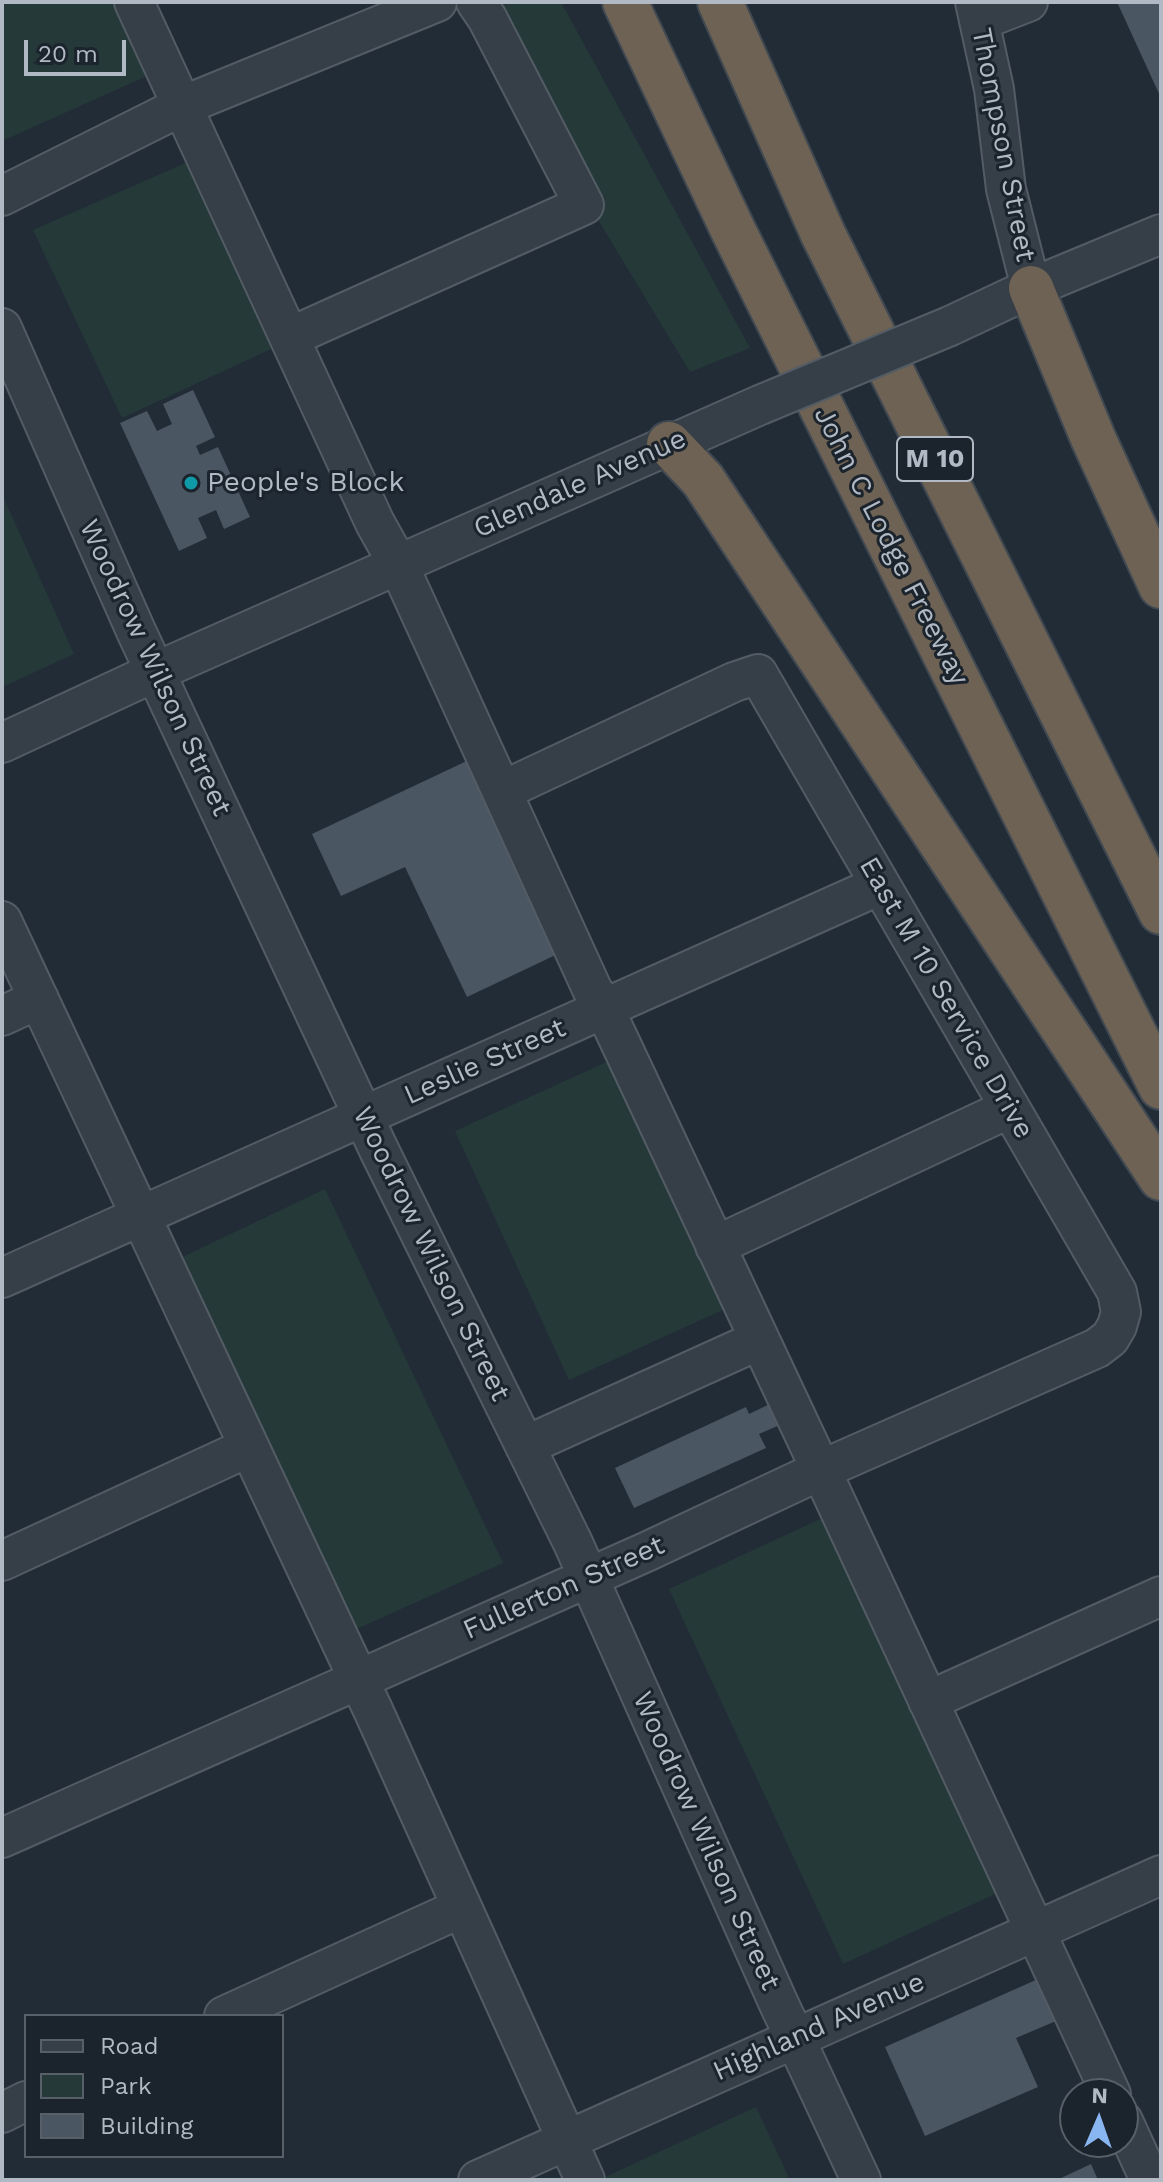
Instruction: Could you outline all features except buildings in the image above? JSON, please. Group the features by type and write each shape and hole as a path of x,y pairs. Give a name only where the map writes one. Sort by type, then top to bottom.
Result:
{"highway":[{"name":"John C Lodge Freeway","path":"625,2 733,230 1161,1087"},
{"name":"M 10","path":"720,2 823,234 1161,912"},
{"path":"1031,288 1093,438 1161,586"},
{"path":"669,444 703,480 1161,1178"}],"street":[{"path":"134,2 375,523 398,564 592,989 604,1008 1104,2078"},
{"path":"2,196 182,106 437,2"},
{"path":"290,337 584,205 476,2"},
{"path":"977,11 1028,2"},
{"name":"Thompson Street","path":"977,11 994,89 1006,189 1031,288"},
{"name":"Glendale Avenue","path":"2,743 669,444 1161,234"},
{"name":"Woodrow Wilson Street","path":"2,328 155,672 363,1116 588,1578 861,2180"},
{"name":"East M 10 Service Drive","path":"502,791 734,682 758,674 1117,1292 1121,1312 1117,1326"},
{"name":"Leslie Street","path":"2,1278 880,885"},
{"path":"2,921 358,1680 585,2180"},
{"path":"2,1016 39,999"},
{"path":"715,1246 1010,1108"},
{"name":"Fullerton Street","path":"2,1838 1097,1348 1110,1338 1117,1326"},
{"path":"525,1446 759,1340"},
{"path":"2,1561 249,1447"},
{"path":"928,1701 1161,1596"},
{"name":"Highland Avenue","path":"478,2180 1161,1875"},
{"path":"228,2014 461,1908"},
{"path":"2,2113 24,2102"},
{"path":"1139,2146 1151,2165"}],"green space":[{"path":"2,2 114,2 147,76 2,141"},
{"path":"498,2 561,2 750,348 690,372 597,218"},
{"path":"190,161 282,344 122,418 33,230"},
{"path":"2,494 74,654 2,687"},
{"path":"611,1060 725,1309 569,1380 455,1131"},
{"path":"325,1189 503,1563 350,1632 174,1261"},
{"path":"831,1514 1006,1889 843,1964 669,1589"},
{"path":"756,2107 790,2180 603,2178"}],"place":[{"name":"People's Block","path":"191,483"}]}
